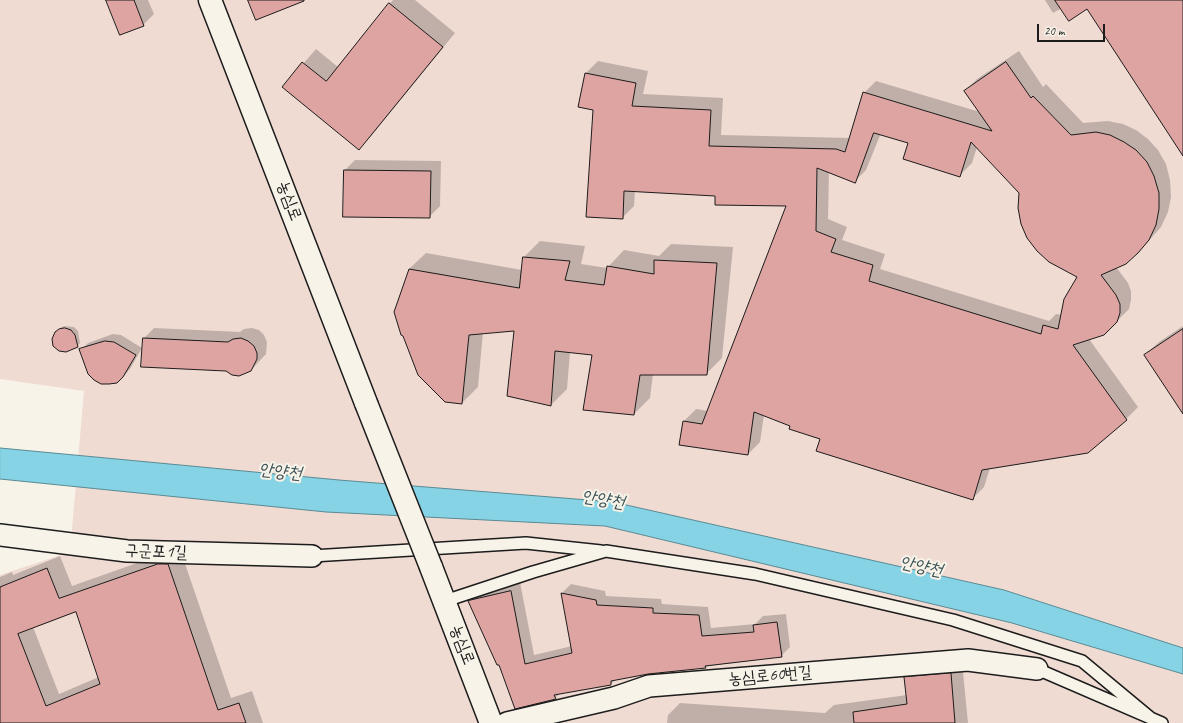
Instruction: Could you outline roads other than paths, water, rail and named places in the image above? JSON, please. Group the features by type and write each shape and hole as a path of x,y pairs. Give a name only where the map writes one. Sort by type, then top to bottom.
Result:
{"street":[{"name":"농심로","path":"210,0 366,403 445,601 491,723"},
{"name":"구군포1길","path":"0,535 127,551 312,556"},
{"name":"농심로60번길","path":"507,723 614,698 648,686 968,660 1037,669"}],"lane":[{"path":"312,556 526,542 606,551 755,574 953,620 1082,661 1157,721"},
{"path":"445,601 533,572 606,551"},
{"path":"1037,669 1157,721"}],"water":[{"path":"0,448 339,480 613,502 1004,590 1183,648 1183,674 1012,623 605,526 326,512 0,479"}],"water label":[{"name":"안양천","path":"280,472"},
{"name":"안양천","path":"603,500"},
{"name":"안양천","path":"921,567"}]}
